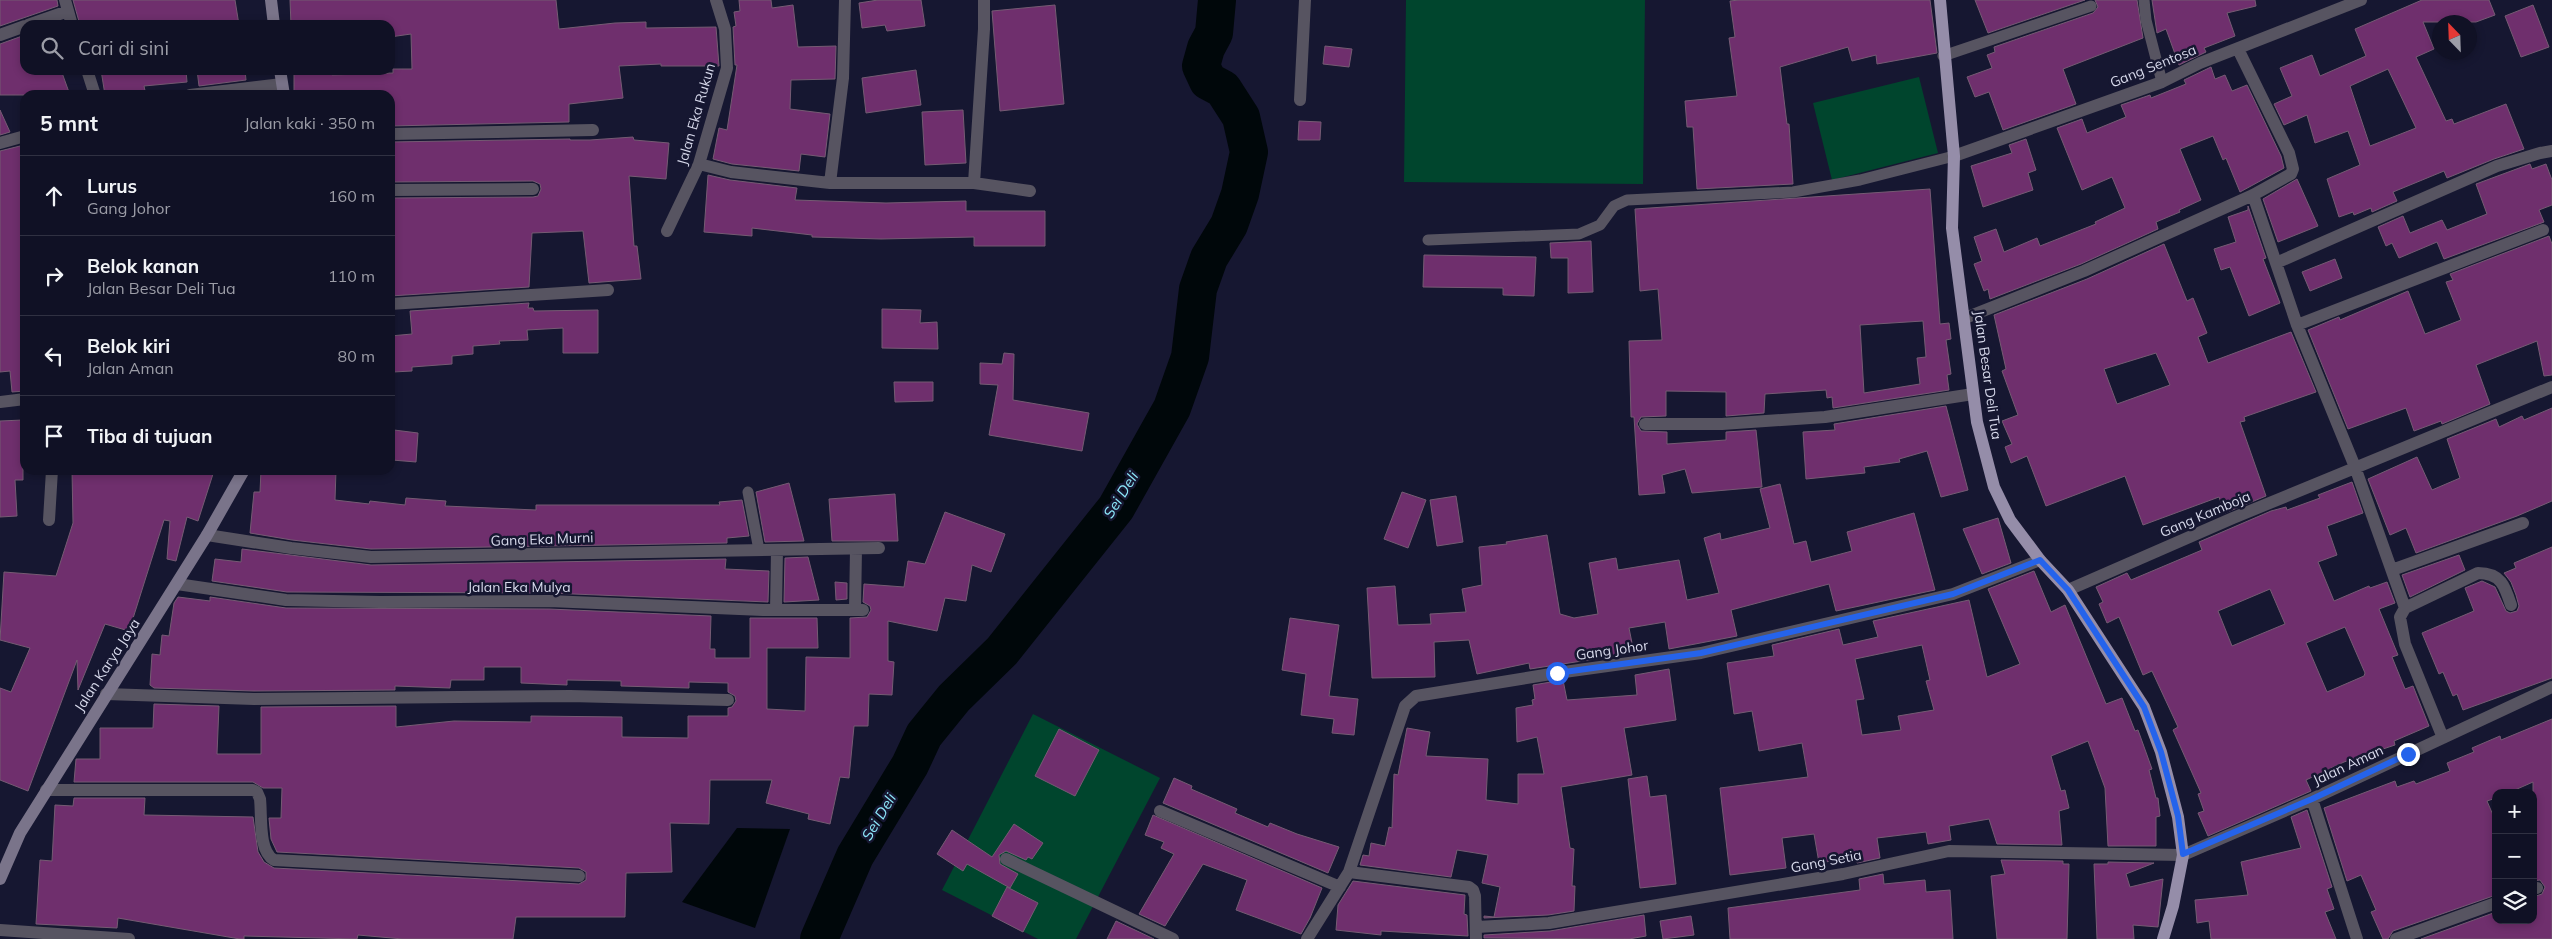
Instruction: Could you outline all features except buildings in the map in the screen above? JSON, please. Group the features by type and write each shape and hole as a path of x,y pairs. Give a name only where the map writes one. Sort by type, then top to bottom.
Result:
{"main road":[{"path":"271,0 273,20"},
{"name":"Jalan Besar Deli Tua","path":"1940,0 1943,56 1954,156 1952,228 1977,422 1994,487 2010,520 2040,560 2068,590 2144,707 2161,752 2178,816 2183,854 2173,906 2163,939"},
{"path":"281,75 283,89"},
{"name":"Jalan Karya Jaya","path":"0,879 4,858 208,534 241,475"}],"street":[{"name":"Jalan Eka Rukun","path":"667,231 699,164 727,68 726,28 716,0"},
{"path":"830,182 843,78 845,0"},
{"path":"974,182 984,29 984,0"},
{"path":"1300,100 1304,0"},
{"name":"Gang Sentosa","path":"1954,156 2162,82 2200,63 2361,0"},
{"path":"39,20 66,6 70,20"},
{"path":"0,35 20,28"},
{"path":"1965,318 2084,271 2252,195 2291,174 2293,169 2289,153 2238,49"},
{"path":"89,75 93,90"},
{"path":"268,90 283,89"},
{"path":"395,134 593,130"},
{"path":"0,144 20,138"},
{"path":"2276,263 2497,166 2552,151"},
{"path":"699,164 731,172 830,182 974,182 1030,191"},
{"path":"395,190 533,189"},
{"path":"2252,195 2297,325 2355,467 2406,608"},
{"path":"2297,325 2543,230"},
{"path":"395,304 608,290"},
{"name":"Gang Kamboja","path":"2068,590 2355,467 2552,387"},
{"path":"1645,424 1722,424 1826,417 1973,394"},
{"path":"0,402 20,400"},
{"path":"49,520 52,475"},
{"path":"2392,570 2522,523"},
{"name":"Gang Eka Murni","path":"208,534 290,548 371,557 879,548"},
{"name":"Jalan Eka Mulya","path":"177,584 286,600 380,602 549,601 776,610 859,610 856,549"},
{"path":"776,610 777,550"},
{"name":"Gang Johor","path":"1307,939 1349,872 1405,706 1416,696 1557,673 1701,653 1953,594 2040,560"},
{"path":"2443,738 2414,668 2401,630 2400,617 2406,608 2478,573 2490,573 2499,578 2511,605"},
{"name":"Jalan Aman","path":"2183,854 2312,799 2552,687"},
{"path":"106,694 254,699 570,696 728,700"},
{"path":"46,790 253,790 257,792 260,799 264,848 269,857 274,860 580,876"},
{"path":"2312,799 2357,939"},
{"path":"1160,811 1340,886"},
{"name":"Gang Setia","path":"1476,933 1549,923 1843,874 1949,852 2183,854"},
{"path":"1006,859 1173,939"},
{"path":"1349,872 1464,885 1474,892 1476,933"},
{"path":"2396,939 2492,904"},
{"path":"0,930 129,939"}],"lane":[{"path":"2144,0 2146,20 2162,82"},
{"path":"1943,56 2091,6"},
{"path":"1428,240 1579,234 1600,225 1614,206 1627,200 1794,192 1860,180 1954,156"},
{"path":"748,492 758,550"}],"green space":[{"path":"1406,0 1645,0 1643,184 1404,182"},
{"path":"1919,77 1938,153 1832,180 1813,103"},
{"path":"1033,714 1160,778 1076,939 1038,939 942,890"}],"shaded area":[{"path":"737,828 790,829 755,928 682,902"}],"waterway":[{"name":"Sei Deli","path":"819,939 855,856 910,765 924,735 954,698 1002,651 1116,508 1172,408 1190,357 1198,289 1209,258 1229,225 1240,194 1249,152 1241,117 1223,89 1208,81 1201,66 1206,48 1214,33 1217,0"}],"route":[{"path":"1557,673 1701,653 1953,594 2040,560 2068,590 2144,707 2161,752 2178,816 2183,854 2312,799 2408,754"}]}
